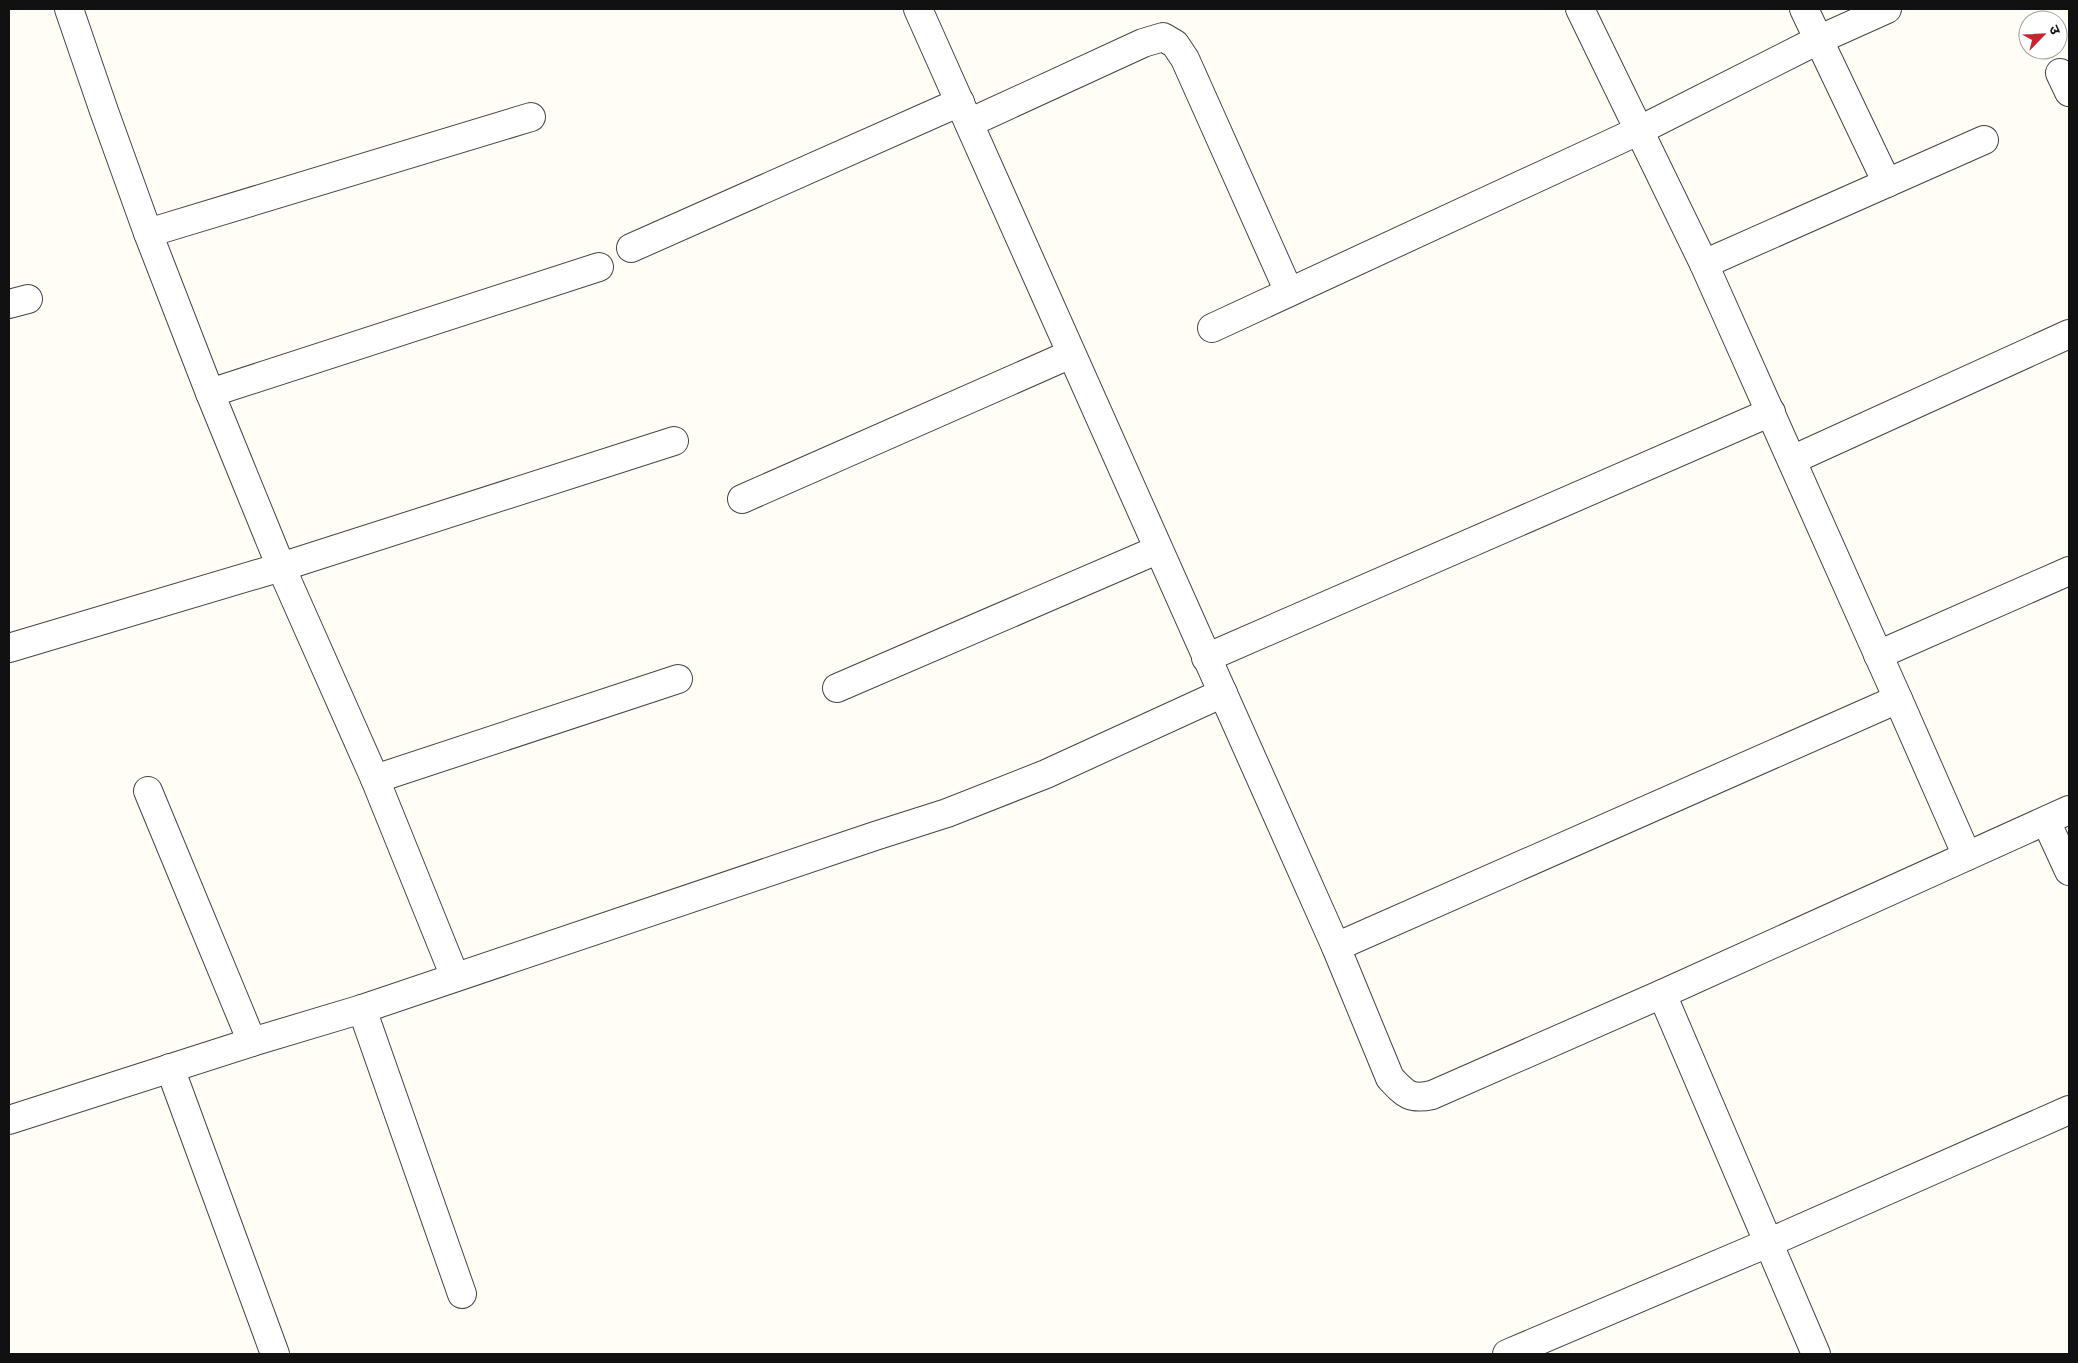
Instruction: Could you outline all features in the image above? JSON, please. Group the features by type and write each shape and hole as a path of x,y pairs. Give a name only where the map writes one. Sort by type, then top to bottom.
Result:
{"street":[{"path":"69,9 148,233 210,393 282,567 375,778 455,977"},
{"path":"918,9 1336,947 1390,1078 1404,1093 1418,1098 1432,1094 1662,994 2058,816 2069,871"},
{"path":"1580,9 1704,264 1967,856"},
{"path":"1804,9 1887,183"},
{"path":"1212,328 1638,131 1818,40 1887,9"},
{"path":"631,248 964,112 1163,37 1175,44 1185,59 1289,292"},
{"path":"148,233 531,117"},
{"path":"1704,264 1984,140"},
{"path":"210,393 599,267"},
{"path":"1792,460 2069,334"},
{"path":"742,499 1071,354"},
{"path":"1206,658 1771,412"},
{"path":"9,648 282,567 674,441"},
{"path":"837,688 1158,550"},
{"path":"1878,655 2069,571"},
{"path":"375,778 678,679"},
{"path":"9,1120 252,1042 362,1009 947,813 1046,774 1223,693"},
{"path":"1336,947 1898,699"},
{"path":"148,790 252,1042"},
{"path":"1662,994 1816,1354"},
{"path":"362,1009 462,1294"},
{"path":"170,1068 275,1354"},
{"path":"1506,1354 1768,1243 2069,1110"}]}
